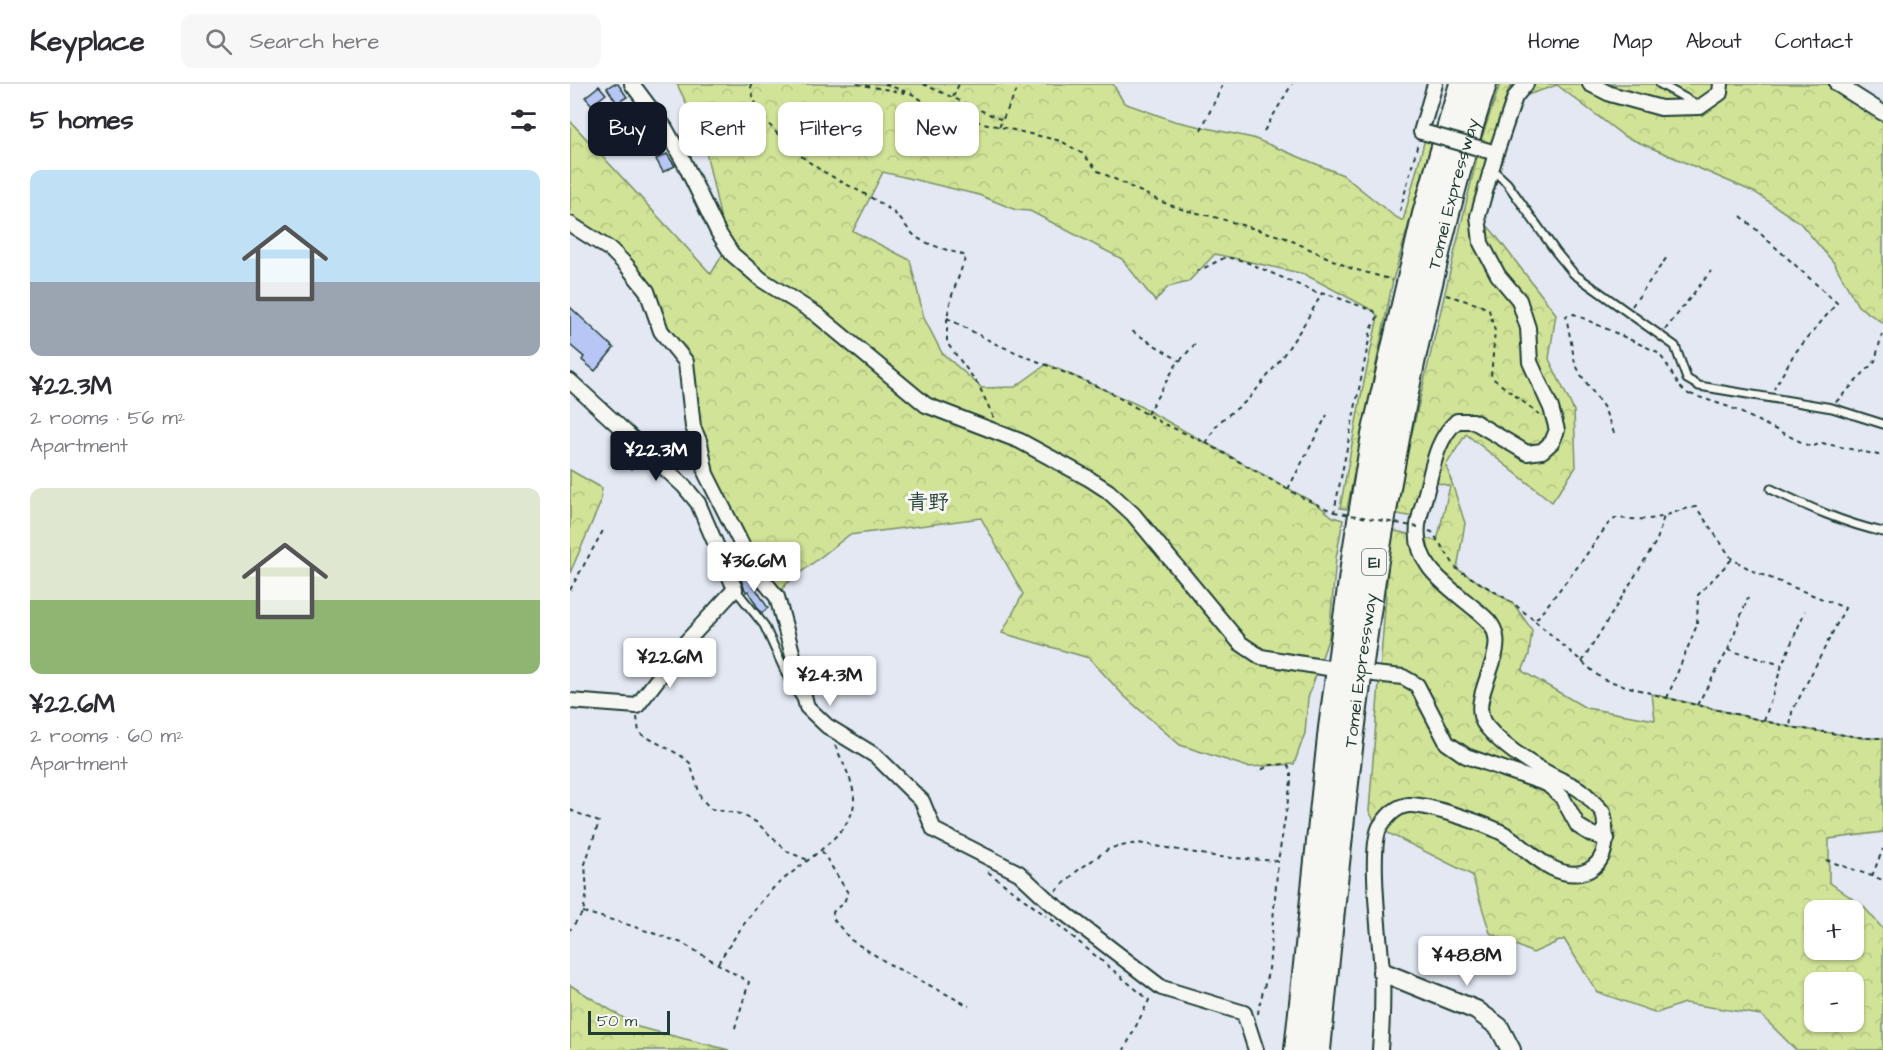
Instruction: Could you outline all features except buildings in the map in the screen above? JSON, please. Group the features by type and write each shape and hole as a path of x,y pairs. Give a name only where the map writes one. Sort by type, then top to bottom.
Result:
{"highway":[{"name":"Tomei Expressway","path":"1297,1050 1331,728 1354,552 1374,435 1425,214 1462,84"},
{"name":"Tomei Expressway","path":"1318,1050 1351,730 1375,556 1418,331 1445,219 1484,84"}],"street":[{"path":"632,84 664,128 684,162 718,232 732,254 762,280 816,314 926,405 1020,441 1108,491 1132,514 1240,643 1261,657 1328,668"},
{"path":"1435,84 1424,133 1492,152"},
{"path":"1380,1050 1382,972 1376,887 1376,850 1378,828 1392,811 1408,805 1422,807 1490,826 1508,836 1551,868 1571,875 1586,873 1600,862 1607,839 1603,813 1582,789 1552,776 1519,756 1496,738 1483,722 1480,704 1496,649 1496,636 1490,622 1430,572 1421,554 1418,527 1435,455 1447,430 1457,421 1473,421 1527,453 1542,451 1552,442 1557,430 1551,408 1530,362 1528,328 1520,300 1498,275 1481,243 1478,216 1493,170 1492,152 1515,97 1526,84"},
{"path":"1590,84 1610,94 1660,108 1700,107 1720,93 1721,84"},
{"path":"1838,84 1883,113"},
{"path":"570,224 611,250 627,266 647,291 661,331 686,363 693,427 700,443 706,474 754,568 777,597 807,707 827,726 876,756 922,801 934,830 1018,873 1047,900 1162,988 1244,1013 1256,1050"},
{"path":"570,381 684,486 698,503 735,589 686,642 637,706 570,701"},
{"path":"1374,674 1403,677 1417,685 1447,743 1466,756 1547,784 1562,797 1578,826 1591,834 1607,839"},
{"path":"1382,972 1476,1010 1499,1027 1511,1050"}],"lane":[{"path":"1660,84 1700,107"},
{"path":"1493,170 1507,183 1574,274 1675,346 1687,379 1699,386 1832,408 1883,424"},
{"path":"1771,489 1854,526 1883,532"},
{"path":"735,589 764,625 791,684 807,707"}],"path":[{"path":"750,84 755,104 795,151 822,171 850,185 894,213 916,237 966,256 951,298 947,318 947,343 978,384 999,432"},
{"path":"857,84 912,94"},
{"path":"885,84 912,94 944,114 1060,141 1083,154 1098,171 1173,206 1286,238 1350,268 1393,280"},
{"path":"923,84 1002,120"},
{"path":"953,97 959,84"},
{"path":"999,127 1020,84"},
{"path":"1201,130 1223,84"},
{"path":"1264,131 1292,84"},
{"path":"1400,211 1424,133"},
{"path":"1741,216 1837,303 1794,354 1769,398"},
{"path":"1192,274 1226,257 1244,261 1315,292 1374,311 1378,316 1371,330 1334,512"},
{"path":"1628,312 1667,257"},
{"path":"1662,335 1711,271"},
{"path":"1206,443 1221,421 1236,411 1251,396 1287,350 1309,318 1322,293"},
{"path":"1444,294 1489,310 1495,331 1491,377 1557,430"},
{"path":"1614,434 1604,408 1575,363 1566,316 1574,314 1655,351 1663,357 1674,380 1689,394 1732,408 1811,447 1822,443 1883,456"},
{"path":"947,318 996,344 1097,386 1334,512 1418,527 1432,532 1457,569 1514,603 1602,679 1667,698 1790,727 1856,737 1883,738"},
{"path":"1132,331 1180,361"},
{"path":"1832,408 1834,403 1875,361 1882,334"},
{"path":"1147,414 1167,379 1196,343"},
{"path":"1687,379 1689,394"},
{"path":"1287,489 1327,415"},
{"path":"1535,621 1580,565 1608,524 1616,518 1648,519 1664,516 1676,510 1696,507 1731,559 1753,571 1845,608 1792,712 1790,727"},
{"path":"1582,663 1657,540 1664,516"},
{"path":"570,590 605,527"},
{"path":"1667,698 1697,625 1698,595 1731,559"},
{"path":"1697,705 1728,650 1748,597"},
{"path":"1764,721 1782,665 1805,611"},
{"path":"1728,650 1782,665"},
{"path":"637,706 639,733 680,755 690,763 701,798 711,809 741,814 756,822 788,852 808,860"},
{"path":"718,963 768,892 822,851 848,819 854,803 846,770 827,726"},
{"path":"1258,772 1270,765 1287,764 1291,771 1278,861 1269,969 1259,1006 1258,1020"},
{"path":"570,810 599,822 585,864 587,893 582,912 570,930"},
{"path":"1047,900 1077,870 1110,848 1138,843 1219,857 1278,861"},
{"path":"1872,876 1883,849"},
{"path":"822,851 848,893 844,902 833,912 834,920 851,940 889,964 969,1005"},
{"path":"1826,860 1883,880"},
{"path":"982,868 1051,920 1149,1000 1124,1050"},
{"path":"582,912 682,943 750,982 734,1031"}],"green space":[{"path":"677,84 1113,84 1124,103 1174,121 1253,138 1343,175 1403,221 1425,139 1432,141 1393,280 1347,509 1340,508 1378,317 1374,311 1304,274 1215,254 1188,282 1168,287 1155,301 1122,259 1030,211 1016,210 979,195 883,172 853,231 910,260 924,318 942,353 982,388 1015,387 1047,364 1136,404 1318,505 1333,517 1343,520 1336,558 1329,637 1308,698 1305,733 1294,764 1248,767 1180,745 1124,696 1089,658 1002,633 1023,594 981,518 849,535 786,584 777,597 709,486 686,362 647,291 570,218 570,121 588,141 588,156 602,156 711,274 727,247 707,156 766,156 766,102 686,102"},
{"path":"1500,84 1513,84 1508,91 1491,146 1480,143"},
{"path":"1529,84 1841,84 1883,113 1883,323 1858,306 1834,263 1800,223 1756,193 1624,136 1557,85 1522,97"},
{"path":"1478,153 1489,157 1478,216 1556,314 1549,359 1574,411 1576,467 1552,502 1466,434 1446,465 1465,523 1457,569 1513,603 1532,630 1529,655 1522,671 1586,708 1655,720 1652,694 1790,727 1865,738 1883,738 1883,832 1829,839 1829,882 1854,900 1804,900 1804,960 1864,960 1864,907 1883,929 1883,1050 1796,1050 1761,1015 1684,1003 1657,1013 1597,992 1564,939 1533,953 1490,933 1472,875 1378,828 1369,811 1391,530 1437,541 1450,486 1423,479 1413,517 1393,513"},
{"path":"570,470 602,488 600,504 570,573"},
{"path":"570,985 638,1027 729,1050 570,1050"}],"district":[{"name":"青野","path":"928,502"}]}
